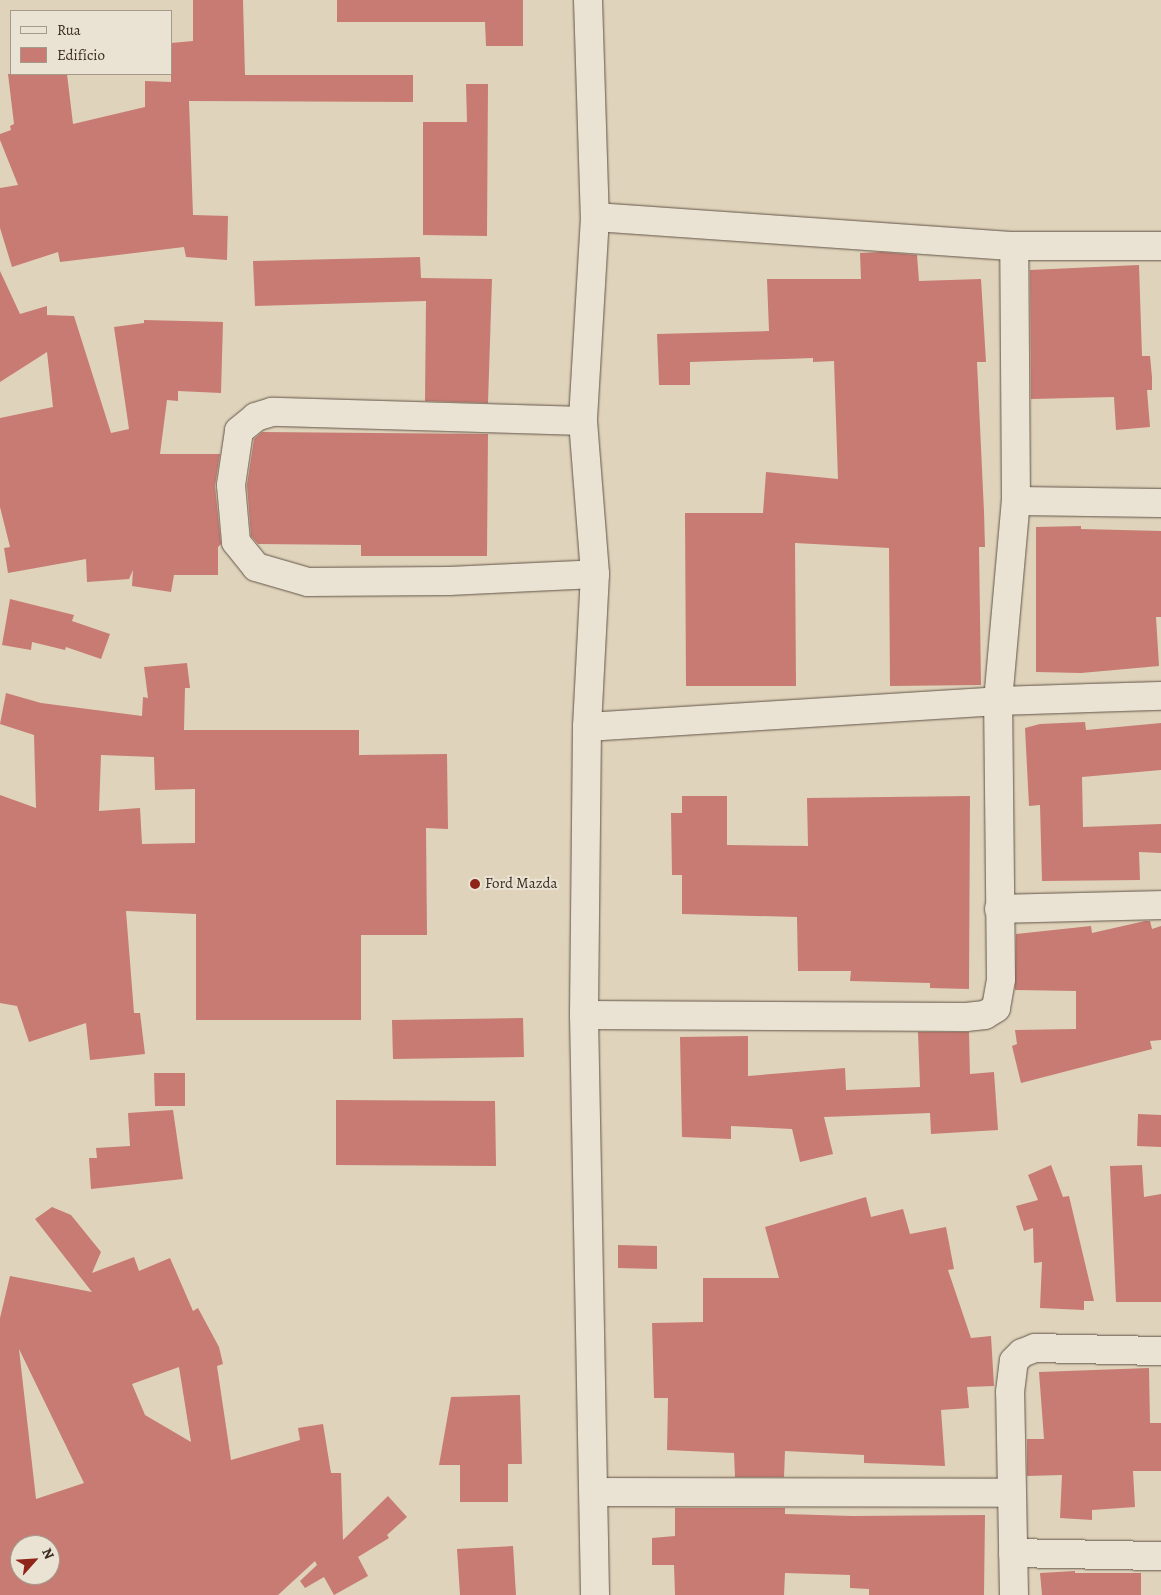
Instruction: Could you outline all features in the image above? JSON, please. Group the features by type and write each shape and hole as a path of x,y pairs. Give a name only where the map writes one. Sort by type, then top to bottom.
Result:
{"street":[{"path":"588,0 595,218 583,421 595,574 587,727 584,1015 595,1492 595,1595"},
{"path":"595,218 1014,246 1161,246"},
{"path":"584,1015 985,1015 996,1008 1000,993 998,701 1016,500 1014,246"},
{"path":"583,421 272,412 256,417 239,432 232,485 236,542 256,567 308,582 449,581 595,574"},
{"path":"1016,500 1161,503"},
{"path":"587,727 998,701 1161,696"},
{"path":"999,909 1161,905"},
{"path":"1014,1595 1010,1392 1014,1362 1022,1352 1035,1348 1161,1350"},
{"path":"595,1492 1012,1493"},
{"path":"1013,1554 1161,1556"}],"building":[{"path":"193,0 243,0 245,75 413,75 413,102 189,101 193,215 228,216 227,260 186,257 184,247 60,262 58,252 12,267 0,228 0,188 18,185 0,140 0,134 11,130 10,126 14,124 8,74 67,75 73,124 145,107 145,81 171,82 172,43 193,41"},
{"path":"337,0 523,0 523,46 486,46 485,22 337,22"},
{"path":"466,84 488,84 487,236 423,235 423,122 467,122"},
{"path":"881,252 917,255 919,281 981,279 986,362 977,362 985,547 979,547 981,685 890,686 889,548 795,543 796,686 686,686 685,513 763,513 766,472 838,479 834,361 813,362 813,358 690,362 690,385 659,385 657,334 769,331 767,279 861,279 860,253"},
{"path":"420,257 421,278 492,279 488,403 425,401 426,301 255,306 253,261"},
{"path":"1139,265 1142,356 1150,356 1152,377 1152,390 1147,390 1150,427 1116,430 1114,397 1031,399 1030,270"},
{"path":"0,271 20,314 47,306 47,315 74,316 111,433 129,429 114,327 144,323 144,320 223,322 221,393 178,391 178,401 167,400 160,454 220,454 215,486 221,544 218,547 218,575 174,575 171,592 132,586 133,570 129,579 87,582 86,559 8,573 4,548 10,547 0,507 0,418 53,407 47,352 0,382"},
{"path":"262,432 488,434 487,556 361,556 361,545 258,544 251,536 247,485 254,439"},
{"path":"1081,526 1081,529 1161,531 1161,617 1156,617 1159,666 1081,673 1036,672 1036,527"},
{"path":"10,599 74,615 72,621 110,634 101,659 66,647 65,650 32,642 31,650 2,645"},
{"path":"187,663 190,688 185,688 184,730 359,730 359,755 447,754 448,829 426,828 427,935 361,935 361,1020 196,1020 196,914 126,911 134,1013 140,1013 145,1054 90,1060 86,1023 29,1042 17,1006 0,1003 0,795 36,808 34,735 0,724 6,693 41,703 142,716 143,697 148,698 144,667","holes":["101,755 154,757 155,790 195,789 195,843 142,844 140,808 99,811"]},
{"path":"1085,722 1086,730 1161,723 1161,770 1082,777 1083,827 1161,824 1161,853 1139,852 1140,880 1042,881 1040,805 1029,806 1025,728 1040,724"},
{"path":"682,796 727,796 727,845 808,846 807,798 970,796 969,989 930,988 930,983 850,981 851,971 798,971 797,917 682,914 682,875 672,875 671,813 682,813"},
{"path":"1150,921 1152,929 1161,926 1161,1040 1150,1041 1152,1049 1021,1083 1012,1046 1017,1044 1015,1030 1076,1029 1076,991 1015,990 1016,934 1091,926 1092,933"},
{"path":"523,1018 524,1057 393,1059 392,1020"},
{"path":"918,1032 969,1032 970,1074 994,1072 998,1130 931,1134 930,1113 824,1117 833,1154 800,1162 792,1129 731,1126 731,1139 682,1137 680,1037 748,1036 748,1076 845,1068 846,1090 920,1087"},
{"path":"154,1073 185,1073 185,1106 155,1106"},
{"path":"336,1100 495,1101 496,1166 336,1165"},
{"path":"173,1110 183,1179 91,1189 89,1158 97,1158 96,1148 130,1146 128,1113"},
{"path":"1138,1114 1161,1115 1161,1147 1137,1146"},
{"path":"1051,1165 1063,1197 1069,1196 1094,1301 1084,1301 1084,1310 1040,1308 1042,1262 1034,1263 1033,1228 1024,1231 1016,1206 1038,1200 1028,1175"},
{"path":"1142,1165 1144,1197 1161,1194 1161,1302 1116,1302 1110,1166"},
{"path":"866,1197 871,1217 903,1209 910,1234 946,1227 954,1269 948,1270 971,1338 991,1336 994,1386 967,1387 969,1408 941,1410 945,1466 864,1463 864,1455 785,1451 784,1477 735,1477 734,1453 667,1450 668,1398 654,1398 652,1323 703,1322 703,1278 779,1278 765,1227"},
{"path":"52,1207 71,1215 101,1252 92,1273 134,1257 139,1271 170,1258 193,1311 198,1308 219,1347 223,1364 217,1366 231,1460 300,1440 298,1428 323,1424 331,1473 341,1473 343,1540 388,1496 407,1517 387,1535 389,1538 358,1557 368,1576 334,1595 324,1577 305,1588 300,1581 317,1565 315,1561 278,1595 0,1595 0,1318 10,1276 92,1292 35,1219","holes":["19,1349 84,1483 36,1499","179,1367 191,1442 145,1415 132,1384"]},
{"path":"618,1245 657,1246 657,1269 618,1268"},
{"path":"1149,1368 1150,1423 1161,1423 1161,1471 1133,1471 1135,1507 1092,1510 1092,1520 1060,1518 1062,1475 1027,1476 1027,1439 1044,1439 1039,1372"},
{"path":"520,1395 522,1464 508,1464 508,1502 460,1502 460,1465 439,1465 451,1397"},
{"path":"675,1508 785,1508 785,1514 852,1516 985,1515 984,1595 869,1595 869,1589 850,1588 850,1575 785,1573 784,1595 675,1595 674,1565 652,1565 652,1538 675,1536"},
{"path":"513,1546 516,1595 460,1595 457,1549"},
{"path":"1075,1571 1075,1573 1141,1573 1141,1595 1042,1595 1040,1573"}],"place":[{"name":"Ford Mazda","path":"475,884"}]}
